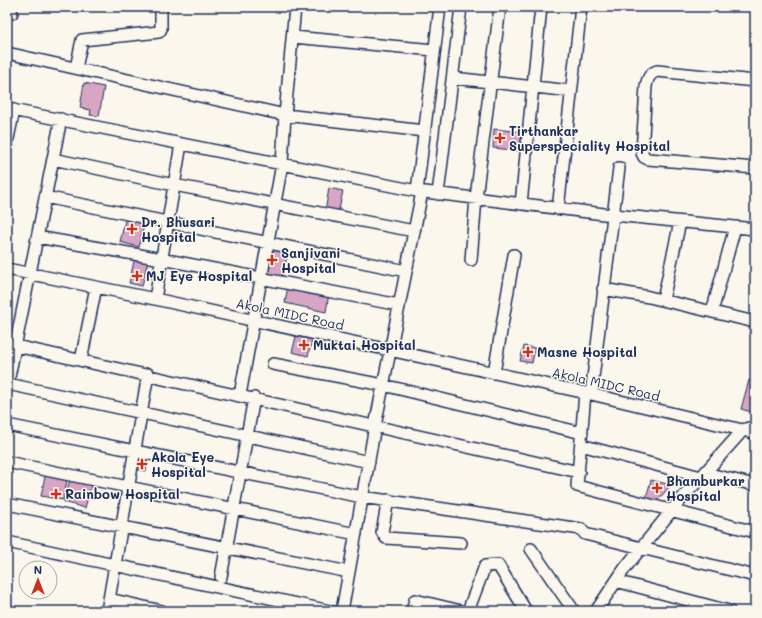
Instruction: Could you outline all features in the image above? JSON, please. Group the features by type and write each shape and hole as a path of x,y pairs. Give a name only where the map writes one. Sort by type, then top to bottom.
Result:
{"street":[{"path":"76,68 82,40 159,32 161,29 161,7"},
{"path":"240,395 282,164 295,7"},
{"path":"342,611 375,426 414,231 420,192 424,131 440,7"},
{"path":"438,194 461,7"},
{"path":"471,260 476,198 500,7"},
{"path":"521,204 541,7"},
{"path":"558,208 581,7"},
{"path":"293,37 434,50"},
{"path":"7,53 285,115 424,131"},
{"path":"755,81 657,71 651,73 646,86 642,153 644,157 648,159 755,168"},
{"path":"453,78 532,88 572,91"},
{"path":"7,143 11,109 420,192 680,222 755,229"},
{"path":"61,120 37,237 11,344 7,386 141,412 369,462"},
{"path":"155,299 181,144"},
{"path":"53,159 174,185 414,231"},
{"path":"619,168 614,214 582,433 578,486 755,532"},
{"path":"45,197 406,271"},
{"path":"663,300 680,222"},
{"path":"712,312 735,227"},
{"path":"37,237 162,259 399,305"},
{"path":"494,373 514,255"},
{"name":"Akola MIDC Road","path":"7,269 155,299 390,350 755,433"},
{"path":"81,360 96,287"},
{"path":"603,289 663,300 755,322"},
{"path":"11,344 578,472"},
{"path":"273,364 383,385 582,433"},
{"path":"108,611 148,374"},
{"path":"221,576 254,398"},
{"path":"7,425 134,452 362,497 581,528 585,534 755,576"},
{"path":"596,611 616,581 671,511 743,430 755,426"},
{"path":"581,445 703,475 755,486"},
{"path":"7,462 356,534"},
{"path":"388,500 382,532 386,538 461,543"},
{"path":"7,504 349,572"},
{"path":"7,542 330,611"},
{"path":"531,549 574,611"},
{"path":"468,611 485,566 498,565 526,611"},
{"path":"616,581 729,611"},
{"path":"109,599 120,606 162,611"},
{"path":"412,611 415,600 461,611"}],"building":[{"path":"84,83 104,87 99,116 90,115 91,110 80,108"},
{"path":"494,129 523,132 522,151 493,148"},
{"path":"329,188 343,191 338,214 325,212"},
{"path":"126,216 145,220 139,247 120,242"},
{"path":"272,245 289,249 282,277 265,273"},
{"path":"135,257 148,260 142,286 129,283"},
{"path":"288,285 329,293 326,312 285,303"},
{"path":"297,333 313,337 308,356 292,352"},
{"path":"524,346 535,348 532,363 520,361"},
{"path":"749,380 755,382 755,413 741,409"},
{"path":"137,457 148,459 146,471 135,469"},
{"path":"46,471 68,476 63,500 41,496"},
{"path":"71,476 92,482 85,508 64,502"},
{"path":"651,480 671,485 657,501 646,498"}],"place":[{"name":"Tirthankar Superspeciality Hospital","path":"500,138"},
{"name":"Dr. Bhusari Hospital","path":"132,229"},
{"name":"Sanjivani Hospital","path":"272,260"},
{"name":"MJ Eye Hospital","path":"137,276"},
{"name":"Muktai Hospital","path":"304,345"},
{"name":"Masne Hospital","path":"528,352"},
{"name":"Akola Eye Hospital","path":"142,464"},
{"name":"Bhamburkar Hospital","path":"657,488"},
{"name":"Rainbow Hospital","path":"56,494"}]}
